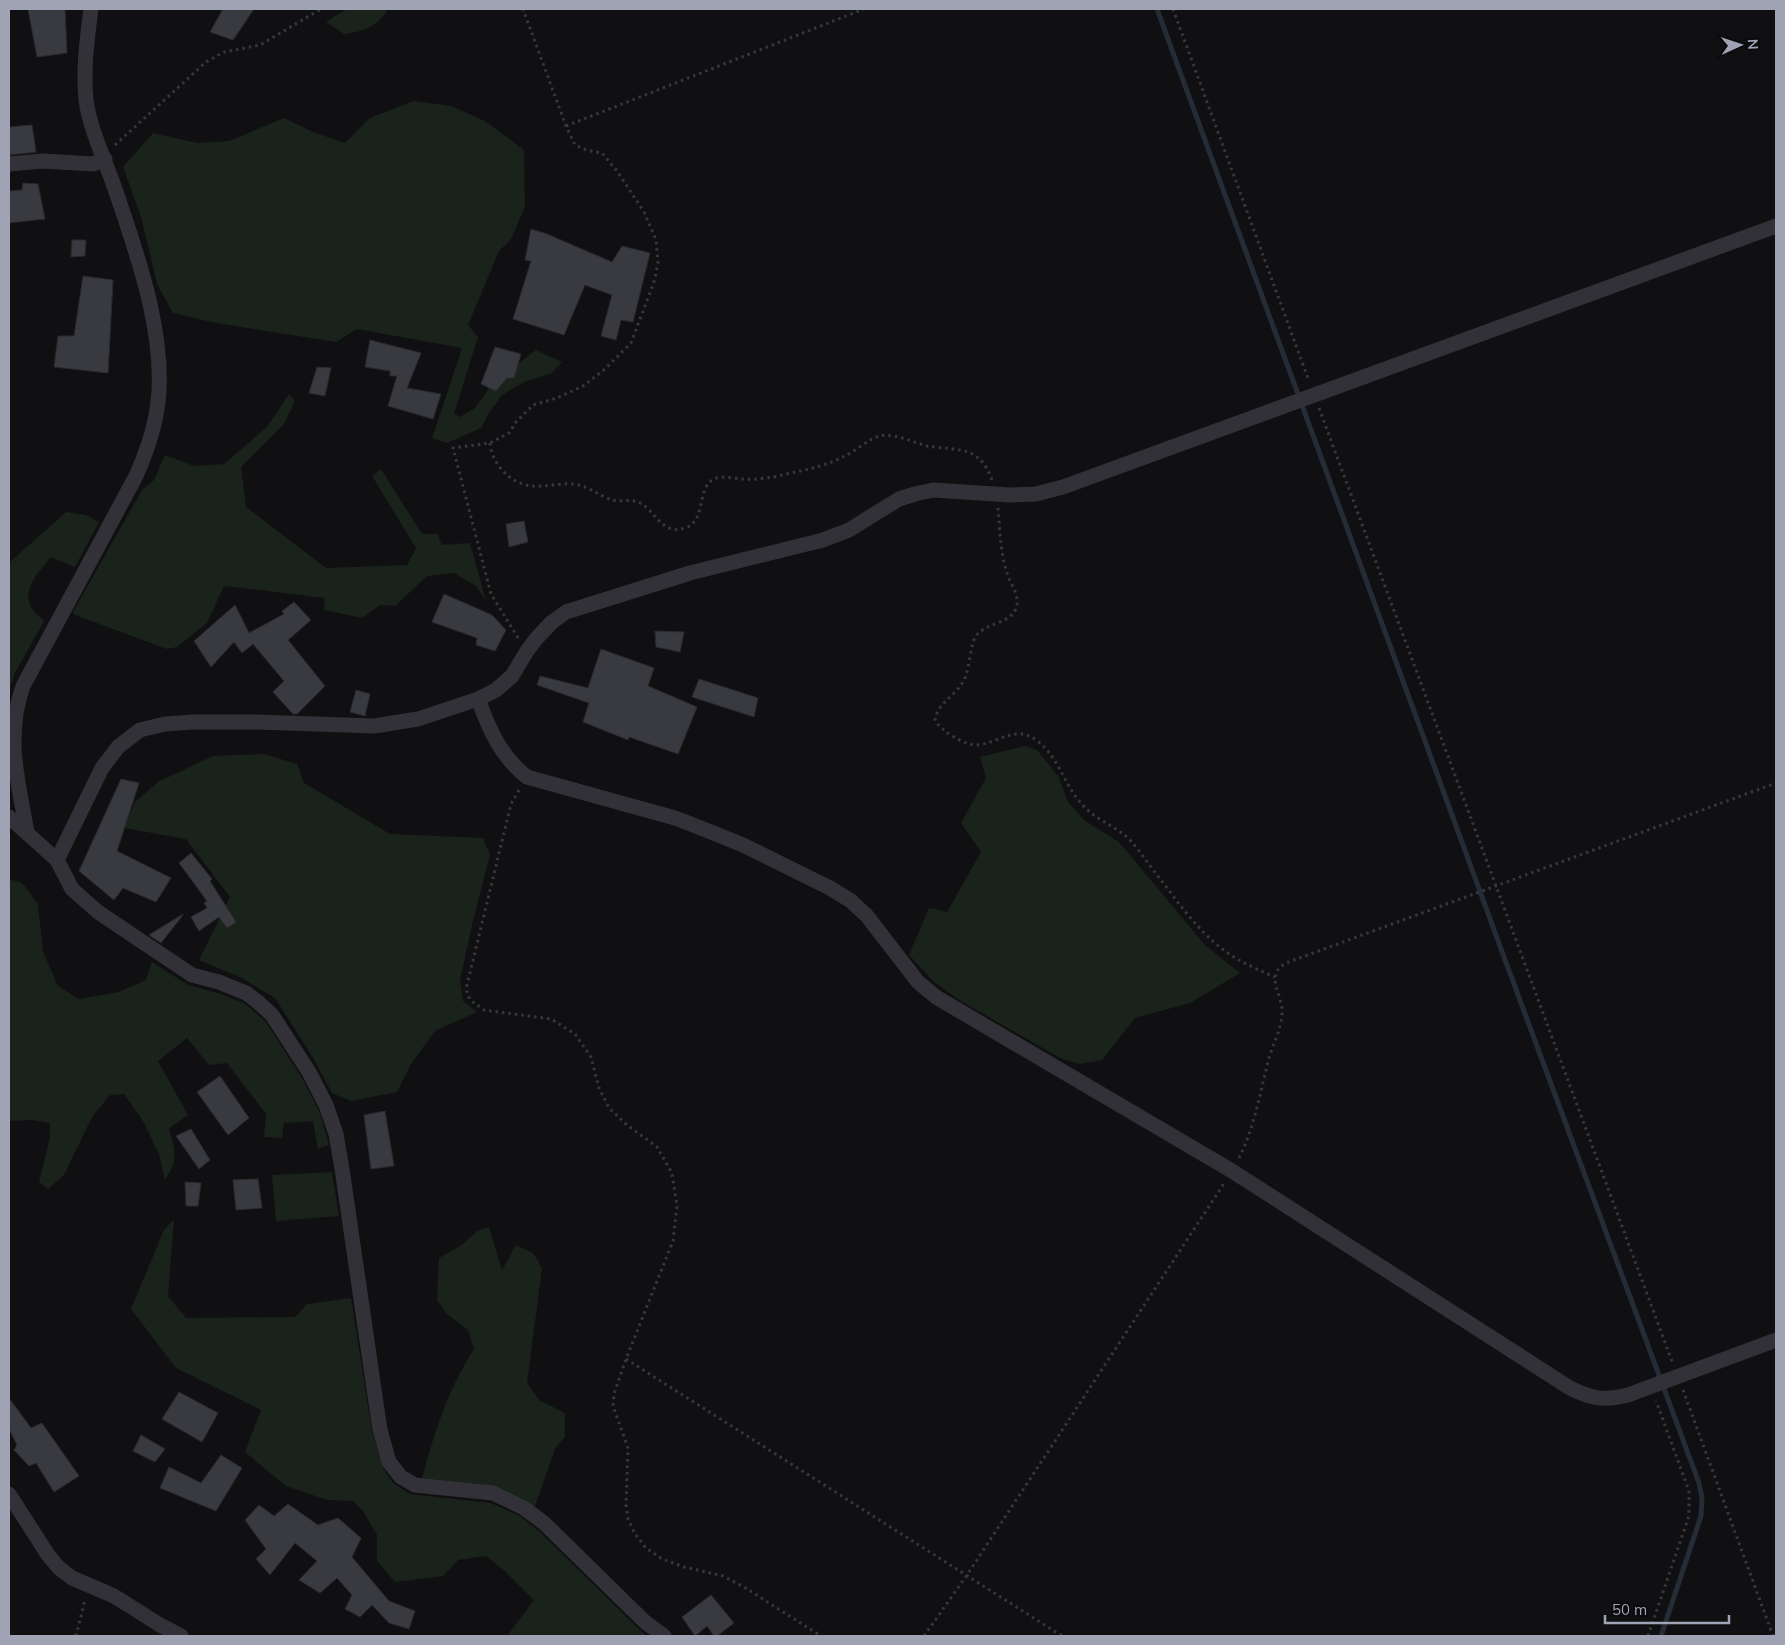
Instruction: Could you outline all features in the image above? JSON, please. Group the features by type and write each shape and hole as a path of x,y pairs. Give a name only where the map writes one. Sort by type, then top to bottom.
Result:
{"street":[{"path":"27,832 15,762 13,735 18,701 23,686 136,476 150,443 157,413 158,357 144,280 127,224 94,132 86,100 85,66 91,9"},
{"path":"9,164 57,161 93,164 105,159"},
{"path":"57,860 102,768 118,746 140,730 165,724 193,722 374,726 418,719 478,699 496,690 512,676 527,651 552,622 566,612 690,573 824,540 850,530 899,499 915,494 933,490 997,494 1036,494 1063,488 1776,226"},
{"path":"478,699 498,745 514,767 527,777 675,818 743,845 830,888 851,901 867,916 918,982 936,997 1232,1171 1570,1388 1595,1399 1612,1399 1776,1340"},
{"path":"9,817 57,860 72,889 98,912 192,975 219,982 246,993 258,1002 272,1015 309,1072 326,1105 336,1134 380,1430 389,1462 401,1477 415,1486 493,1494 524,1508 544,1523 645,1622 664,1636"},
{"path":"9,1494 59,1568 72,1578 114,1596 160,1626 182,1636"}],"path":[{"path":"105,159 114,146 206,62 224,52 260,45 321,9"},
{"path":"523,9 566,126 575,145 586,150 602,153 618,171 644,212 656,240 658,263 654,282 631,343 605,370 583,386 557,398 533,405 516,422 509,433 490,443 452,448 491,594 527,651"},
{"path":"566,126 864,9"},
{"path":"1173,9 1305,399 1495,886 1662,1382 1690,1491 1689,1516 1648,1636"},
{"path":"490,443 498,464 504,473 517,482 531,486 576,484 612,500 637,502 646,507 662,524 672,529 684,529 694,524 708,485 715,479 729,477 746,480 771,477 823,466 879,436 896,436 928,446 967,452 979,458 991,476 997,494 1004,563 1017,598 1016,608 1011,615 982,630 974,637 970,662 963,681 958,689 939,706 934,720 939,728 964,743 983,744 1003,736 1015,734 1027,735 1036,740 1052,756 1062,770 1072,792 1091,815 1128,839 1203,932 1225,951 1275,978"},
{"path":"527,777 510,804 466,989 470,1000 484,1010 551,1020 575,1034 591,1057 599,1088 609,1108 657,1147 672,1174 677,1206 673,1240 614,1394 613,1406 628,1448 626,1505 628,1519 635,1534 646,1548 662,1559 684,1567 723,1576 744,1587 821,1636"},
{"path":"924,1636 967,1575 1232,1171 1247,1142 1255,1120 1269,1057 1280,1028 1283,1013 1275,978 1279,967 1776,783"},
{"path":"626,1359 1062,1636"},
{"path":"1662,1382 1773,1636"},
{"path":"76,1636 88,1585"}],"shaded area":[{"path":"353,9 388,9 375,24 351,33 344,34 326,22 343,11"},
{"path":"413,101 451,106 485,121 524,150 525,207 511,239 499,251 468,325 478,337 454,414 460,417 475,408 492,384 536,350 562,362 552,373 524,382 502,395 481,428 447,443 432,438 462,348 357,329 336,342 216,323 173,313 157,284 141,217 123,167 153,133 197,143 229,141 284,118 313,132 345,143 370,118"},
{"path":"289,394 295,401 284,424 241,467 246,507 326,568 407,565 416,548 372,476 381,469 422,534 437,534 442,545 470,543 486,601 476,586 454,573 427,576 395,606 380,605 362,618 324,610 325,598 224,586 207,623 177,647 167,649 75,615 73,612 142,490 154,480 165,455 194,466 224,464 267,427"},
{"path":"66,512 86,515 99,522 75,567 51,557 33,581 28,595 29,603 44,621 15,673 9,691 9,563"},
{"path":"1025,746 1037,750 1058,776 1068,802 1085,821 1119,842 1205,945 1240,973 1190,1003 1135,1018 1102,1060 1079,1064 1060,1058 959,1000 934,982 909,955 929,908 947,912 981,852 961,823 986,778 980,757"},
{"path":"264,754 297,764 304,783 390,834 483,838 490,855 460,980 463,1001 477,1012 435,1031 411,1064 397,1092 351,1101 332,1093 312,1056 275,998 242,978 199,960 230,897 186,839 124,828 135,802 158,782 213,756"},
{"path":"9,879 22,883 38,904 43,952 58,986 79,999 119,992 146,980 152,962 188,985 218,993 244,1003 265,1021 302,1078 320,1113 329,1145 318,1149 313,1121 284,1123 282,1138 264,1137 266,1114 227,1063 209,1065 187,1038 158,1061 188,1115 169,1128 173,1143 174,1160 165,1180 159,1154 143,1121 124,1094 110,1095 92,1117 64,1175 48,1189 39,1182 50,1137 50,1123 32,1120 9,1121"},
{"path":"332,1172 339,1216 276,1221 272,1175"},
{"path":"174,1219 168,1296 186,1318 295,1317 307,1304 351,1298 372,1432 383,1468 393,1483 410,1494 491,1503 520,1516 541,1533 646,1636 507,1636 534,1600 505,1571 486,1556 458,1560 443,1576 395,1582 377,1561 377,1535 363,1511 353,1501 327,1500 286,1486 245,1452 261,1410 176,1368 131,1309 164,1230"},
{"path":"489,1227 502,1270 516,1245 533,1253 542,1268 527,1383 539,1400 565,1413 565,1436 555,1449 535,1506 495,1486 422,1478 449,1396 474,1349 468,1330 447,1314 437,1300 439,1258 463,1244 477,1231"}],"building":[{"path":"28,9 65,9 67,53 37,57"},
{"path":"223,9 254,9 233,40 210,32"},
{"path":"32,125 36,152 9,155 9,127"},
{"path":"23,183 38,184 45,219 9,223 9,191 22,190"},
{"path":"531,229 612,262 622,246 650,253 633,322 621,320 616,340 601,336 612,295 585,285 564,335 513,319 531,261 525,260"},
{"path":"72,240 86,240 85,256 71,257"},
{"path":"83,276 113,280 108,373 54,367 58,336 74,336"},
{"path":"370,340 421,353 407,388 441,394 433,419 388,406 397,376 390,376 390,371 365,367"},
{"path":"495,347 521,354 514,378 507,378 496,391 481,384"},
{"path":"317,367 331,368 325,396 309,393"},
{"path":"524,521 528,542 509,547 506,524"},
{"path":"444,594 492,615 506,630 495,651 476,645 477,638 432,622"},
{"path":"294,602 311,620 288,640 325,686 297,714 293,714 273,692 284,681 253,644 242,653 234,642 211,667 194,641 235,605 249,633 284,614 282,611"},
{"path":"655,631 684,632 680,652 656,647"},
{"path":"601,649 654,668 648,686 697,707 678,754 629,737 628,740 583,722 589,703 537,685 540,676 588,688"},
{"path":"699,679 758,698 754,717 692,697"},
{"path":"356,690 370,694 365,716 350,712"},
{"path":"121,779 139,783 117,851 171,878 156,902 123,888 114,900 79,871"},
{"path":"191,853 212,879 210,881 236,922 227,928 219,917 199,931 191,917 207,908 204,903 207,901 179,863"},
{"path":"183,914 161,943 149,935"},
{"path":"220,1076 249,1118 228,1135 197,1092"},
{"path":"385,1111 394,1166 371,1169 364,1115"},
{"path":"191,1129 210,1160 199,1169 176,1136"},
{"path":"258,1179 262,1208 236,1210 233,1180"},
{"path":"185,1182 201,1183 198,1206 186,1206"},
{"path":"179,1392 218,1413 202,1442 162,1419"},
{"path":"9,1398 31,1428 42,1423 79,1476 54,1492 36,1463 29,1466 14,1450 17,1445 9,1429"},
{"path":"141,1435 165,1449 155,1462 133,1451"},
{"path":"221,1455 242,1468 216,1511 160,1488 169,1467 201,1483"},
{"path":"288,1504 318,1525 338,1518 361,1538 352,1557 389,1601 415,1611 409,1629 389,1623 372,1605 360,1617 345,1609 352,1595 337,1578 320,1593 299,1580 317,1561 295,1543 270,1575 256,1559 266,1549 245,1520 259,1505 274,1516"},
{"path":"711,1595 734,1623 717,1636 714,1636 707,1626 695,1636 682,1617"}],"waterway":[{"path":"1157,9 1699,1483 1702,1498 1701,1516 1661,1636"}]}
